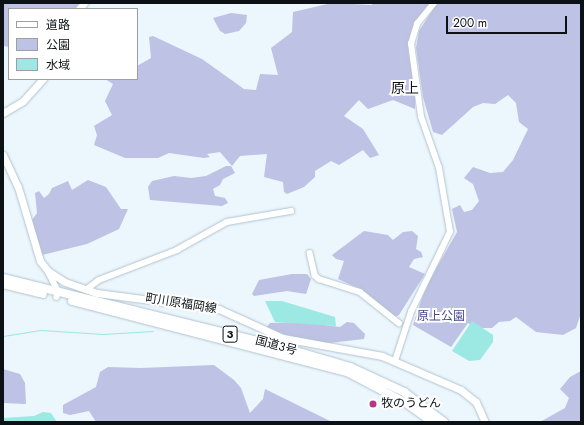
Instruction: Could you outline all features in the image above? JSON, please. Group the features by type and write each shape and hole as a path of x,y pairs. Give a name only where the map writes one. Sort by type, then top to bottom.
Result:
{"highway":[{"name":"国道3号","path":"3,278 57,294 347,372 406,403 432,422"},
{"name":"国道3号","path":"3,284 57,294 289,349 350,367 404,392 444,422"}],"main road":[{"path":"3,113 23,101 42,80"},
{"path":"3,155 18,187 36,251 48,271"},
{"name":"町川原福岡線","path":"48,271 86,290 219,309 283,338 375,354 395,361 466,393 480,408 485,422"}],"street":[{"path":"395,361 414,305 450,232 439,168 421,117 411,44 417,24 434,3"},
{"path":"86,290 99,280 177,250 227,222 291,210"},
{"path":"310,253 316,275 319,279 360,292 399,323"},
{"path":"48,271 57,294"}],"green space":[{"path":"3,3 80,3 76,8 8,8 8,47 3,46"},
{"path":"332,3 372,5 372,3 431,3 412,28 410,36 409,54 415,90 415,109 393,100 368,109 359,100 344,116 363,129 379,155 370,158 363,150 339,165 331,161 315,171 315,177 304,187 287,194 284,192 283,182 264,177 267,154 240,156 232,166 220,152 207,154 210,157 204,158 169,153 158,158 125,158 94,145 97,135 94,126 112,115 105,101 113,84 107,80 138,80 138,65 151,58 149,37 153,36 202,59 244,89 256,90 260,74 278,75 271,48 292,32 293,12"},
{"name":"原上公園","path":"437,3 581,3 581,313 576,328 563,335 536,332 516,317 510,321 499,322 492,328 477,328 468,323 451,347 413,325 426,286 457,232 452,209 460,205 464,212 472,210 479,201 473,184 464,178 473,167 490,173 503,172 513,160 528,129 519,122 516,103 508,95 495,104 483,103 473,107 442,135 433,132 423,97 416,48 419,31"},
{"path":"231,13 247,15 246,23 239,31 225,34 220,31 213,18"},
{"path":"226,166 231,166 235,173 223,179 220,185 213,189 215,196 225,198 228,203 222,206 150,200 148,187 152,181 174,176 191,178 206,176"},
{"path":"88,180 106,187 121,209 128,209 119,229 87,244 42,255 32,220 37,213 35,193 39,191 44,198 49,194 52,188 68,181 72,190"},
{"path":"364,231 388,235 393,240 403,232 412,231 418,236 416,249 421,252 423,257 414,259 409,267 425,274 399,315 395,317 360,289 338,279 344,261 336,259 332,255"},
{"path":"292,274 307,274 311,279 306,294 287,291 254,296 252,294 259,280"},
{"path":"301,322 340,327 347,322 354,323 365,334 364,339 321,344 277,333 266,328 270,323"},
{"path":"214,365 234,380 241,388 250,413 263,399 265,389 332,422 96,422 89,411 70,415 63,413 63,405 96,387 100,372 108,367 141,368"},
{"path":"3,369 20,374 25,383 26,404 3,403"},
{"path":"581,371 581,422 540,422 565,408 569,398 560,389 570,377"}],"water":[{"path":"265,301 282,301 335,317 336,326 275,322"},
{"path":"472,321 493,335 493,342 480,360 469,361 452,351"},
{"path":"43,412 51,413 57,422 3,422 3,418 34,416"}],"waterway":[{"path":"3,336 41,330 103,334 153,331"}],"place":[{"name":"牧のうどん","path":"373,404"}],"district":[{"name":"原上","path":"405,88"}]}
